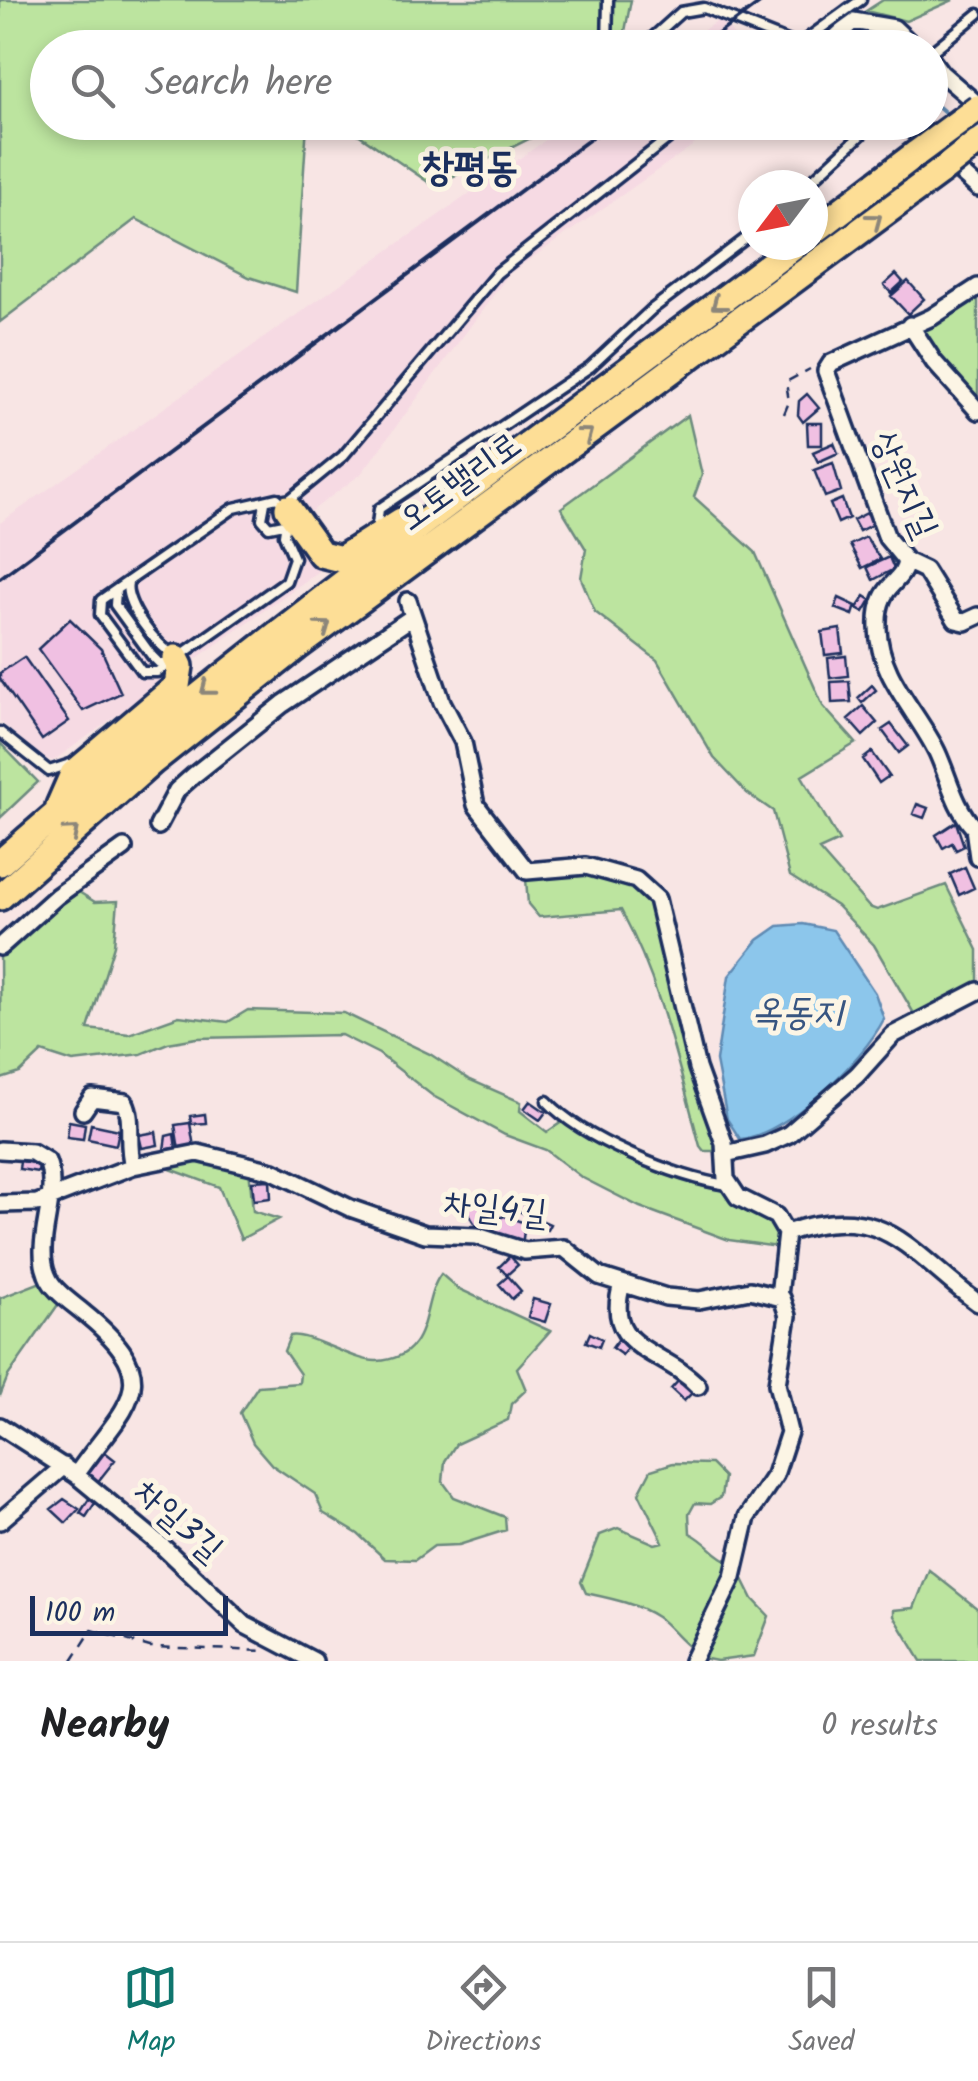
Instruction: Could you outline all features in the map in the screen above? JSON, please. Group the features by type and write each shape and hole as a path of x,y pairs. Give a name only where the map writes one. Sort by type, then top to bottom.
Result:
{"highway":[{"path":"948,130 978,106"},
{"path":"828,221 935,140"},
{"name":"오토밸리로","path":"0,897 152,762 297,647 978,142"},
{"name":"오토밸리로","path":"0,863 125,753 306,612 776,260"},
{"path":"280,510 321,554 340,559 563,420"},
{"path":"52,817 73,774 177,686 180,666 172,661"}],"street":[{"path":"838,30 848,16 896,30"},
{"path":"948,79 978,106"},
{"path":"924,140 978,188"},
{"path":"827,368 978,288"},
{"path":"910,326 934,362 978,411"},
{"name":"상원지길","path":"827,368 837,408 887,538 906,561 903,572 884,588 880,600 878,628 884,660 976,828 978,856"},
{"path":"906,561 925,570 956,620 965,622 978,616"},
{"path":"158,826 177,790 194,775 409,609 463,742 476,805 527,872 586,866 636,880 657,899 688,1035 726,1154 728,1186 738,1197 776,1216 786,1233 779,1296 788,1316 777,1384 789,1432 776,1475 747,1517 734,1577 692,1661"},
{"path":"0,947 44,907 124,848"},
{"path":"726,1154 765,1146 790,1134 857,1075 894,1035 978,992"},
{"path":"83,1111 92,1098 125,1102 129,1117 126,1146 132,1166"},
{"path":"0,1150 44,1157 50,1169 46,1273 62,1296 124,1349 132,1373 125,1412 70,1470 0,1521"},
{"name":"차일4길","path":"0,1204 28,1205 132,1166 178,1155 222,1156 273,1171 406,1229 443,1237 485,1237 526,1251 564,1248 600,1276 678,1300 750,1290 779,1296"},
{"path":"786,1233 831,1222 874,1225 909,1244 978,1304"},
{"path":"622,1284 615,1312 623,1331 698,1386"},
{"name":"차일3길","path":"0,1426 70,1470 162,1546 246,1625 314,1661"}],"lane":[{"path":"607,30 608,0"},
{"path":"824,30 848,16 861,0"},
{"path":"660,30 681,12 704,8 760,30"},
{"path":"948,40 978,14"},
{"path":"280,510 294,558 286,580 152,674 142,672 100,615 98,604 234,508 280,510 343,456 496,272 666,140"},
{"path":"823,170 856,140"},
{"path":"376,532 379,509 590,367 651,310 738,244"},
{"path":"0,732 40,766 56,771 164,692 172,661 128,598 126,589 131,580"},
{"path":"116,590 115,605 152,656 159,663 172,661"},
{"path":"547,1100 562,1116 594,1134 697,1180 728,1186"}],"path":[{"path":"784,414 789,377 806,369 827,368"},
{"path":"72,1661 92,1630 150,1647 267,1651"}],"shaded area":[{"path":"720,19 729,30 704,30"},
{"path":"546,140 701,140 509,274 361,474 301,519 332,562 53,761 39,756 0,721 0,523"}],"green space":[{"path":"0,0 631,0 625,30 30,30 30,140 306,140 296,292 249,277 136,219 0,322"},
{"path":"883,0 953,0 906,21 866,11"},
{"path":"367,140 527,140 434,186"},
{"path":"978,291 978,408 957,387 917,327"},
{"path":"688,415 702,475 694,497 755,552 823,706 856,743 802,776 839,841 819,850 869,907 877,910 946,885 978,950 978,986 916,1017 874,945 837,906 790,876 773,811 747,793 714,758 657,660 595,612 581,578 586,549 561,508"},
{"path":"0,743 38,782 0,818"},
{"path":"587,869 649,893 711,1108 718,1151 704,1151 700,1146 658,996 621,910 539,917 528,904 526,879 531,875"},
{"path":"74,889 95,902 118,901 114,945 88,1029 129,1034 179,1016 228,1022 248,1010 344,1013 430,1054 468,1079 521,1102 520,1111 547,1132 562,1122 691,1183 728,1192 774,1219 785,1248 729,1240 640,1207 581,1177 546,1150 505,1135 433,1096 379,1054 341,1035 197,1038 168,1043 141,1054 73,1062 42,1052 20,1073 1,1079 0,952"},
{"path":"193,1157 249,1169 253,1211 279,1219 241,1239 219,1187 154,1163"},
{"path":"441,1274 457,1288 550,1331 517,1368 526,1390 511,1404 508,1420 456,1444 445,1461 443,1482 454,1497 505,1517 506,1530 459,1545 434,1546 415,1560 385,1559 358,1534 323,1513 315,1494 272,1465 253,1443 240,1413 258,1386 299,1383 300,1374 284,1351 290,1336 307,1338 368,1360 396,1358 408,1350 417,1340"},
{"path":"46,1280 62,1299 8,1376 0,1396 0,1298"},
{"path":"673,1463 711,1464 724,1477 721,1497 710,1504 695,1503 689,1514 690,1533 734,1564 693,1650 649,1612 586,1593 581,1582 600,1535 618,1528 655,1544 663,1542 639,1493 651,1470"},
{"path":"929,1570 978,1609 978,1661 921,1661 894,1616 894,1610 914,1608"},
{"path":"739,1571 753,1599 769,1616 754,1656 717,1661 697,1657"}],"water":[{"name":"옥동지","path":"803,924 833,930 875,993 884,1019 860,1054 822,1093 779,1125 740,1139 727,1119 716,1061 729,976 758,940 778,926"}],"building":[{"path":"896,274 903,282 891,293 884,285"},
{"path":"908,281 924,299 908,314 891,296"},
{"path":"807,394 819,408 803,422 798,415 799,401"},
{"path":"807,423 822,423 822,445 808,445"},
{"path":"834,443 838,453 818,462 813,452"},
{"path":"833,463 841,491 825,497 814,470"},
{"path":"842,499 849,518 838,523 830,504"},
{"path":"869,512 875,523 859,531 853,520"},
{"path":"866,537 880,559 862,568 850,545"},
{"path":"889,557 894,569 873,580 867,567"},
{"path":"865,596 871,600 864,612 857,608"},
{"path":"839,598 856,606 853,615 835,608"},
{"path":"70,619 101,649 121,693 83,711 38,649"},
{"path":"840,629 843,653 825,655 822,632"},
{"path":"846,656 848,676 830,678 828,658"},
{"path":"24,657 69,721 42,740 0,679 0,673"},
{"path":"849,681 851,702 832,703 831,682"},
{"path":"872,685 876,690 862,703 858,698"},
{"path":"863,706 877,723 863,736 848,719"},
{"path":"891,724 908,746 899,753 882,730"},
{"path":"872,752 889,776 879,783 863,759"},
{"path":"917,804 928,808 924,818 913,814"},
{"path":"956,822 964,846 956,850 952,843 943,848 936,835"},
{"path":"965,867 974,888 959,895 950,874"},
{"path":"530,1101 546,1112 540,1120 524,1109"},
{"path":"205,1114 206,1123 191,1124 190,1116"},
{"path":"69,1121 85,1124 83,1139 67,1137"},
{"path":"190,1123 194,1147 179,1150 175,1125"},
{"path":"91,1124 119,1130 116,1145 88,1139"},
{"path":"156,1132 158,1145 142,1148 139,1135"},
{"path":"174,1134 176,1148 164,1150 166,1136"},
{"path":"20,1161 39,1164 38,1172 19,1169"},
{"path":"270,1180 271,1198 254,1200 252,1181"},
{"path":"479,1196 488,1219 476,1226 463,1205"},
{"path":"513,1201 529,1206 526,1214 511,1208"},
{"path":"505,1216 525,1223 522,1246 498,1239 500,1234 494,1232 498,1218"},
{"path":"534,1217 550,1224 547,1230 531,1223"},
{"path":"510,1256 518,1265 507,1275 499,1267"},
{"path":"508,1276 521,1291 512,1299 499,1284"},
{"path":"533,1299 551,1304 545,1322 528,1317"},
{"path":"590,1333 602,1339 599,1347 586,1342"},
{"path":"618,1340 628,1347 622,1355 612,1348"},
{"path":"681,1378 694,1391 684,1401 671,1389"},
{"path":"101,1449 115,1460 96,1484 82,1473"},
{"path":"64,1499 79,1509 66,1523 51,1509"},
{"path":"89,1499 95,1503 86,1517 80,1513"}],"railway":[{"path":"723,30 764,0"},
{"path":"0,578 589,140"}],"district":[{"name":"창평동","path":"470,169"}]}
